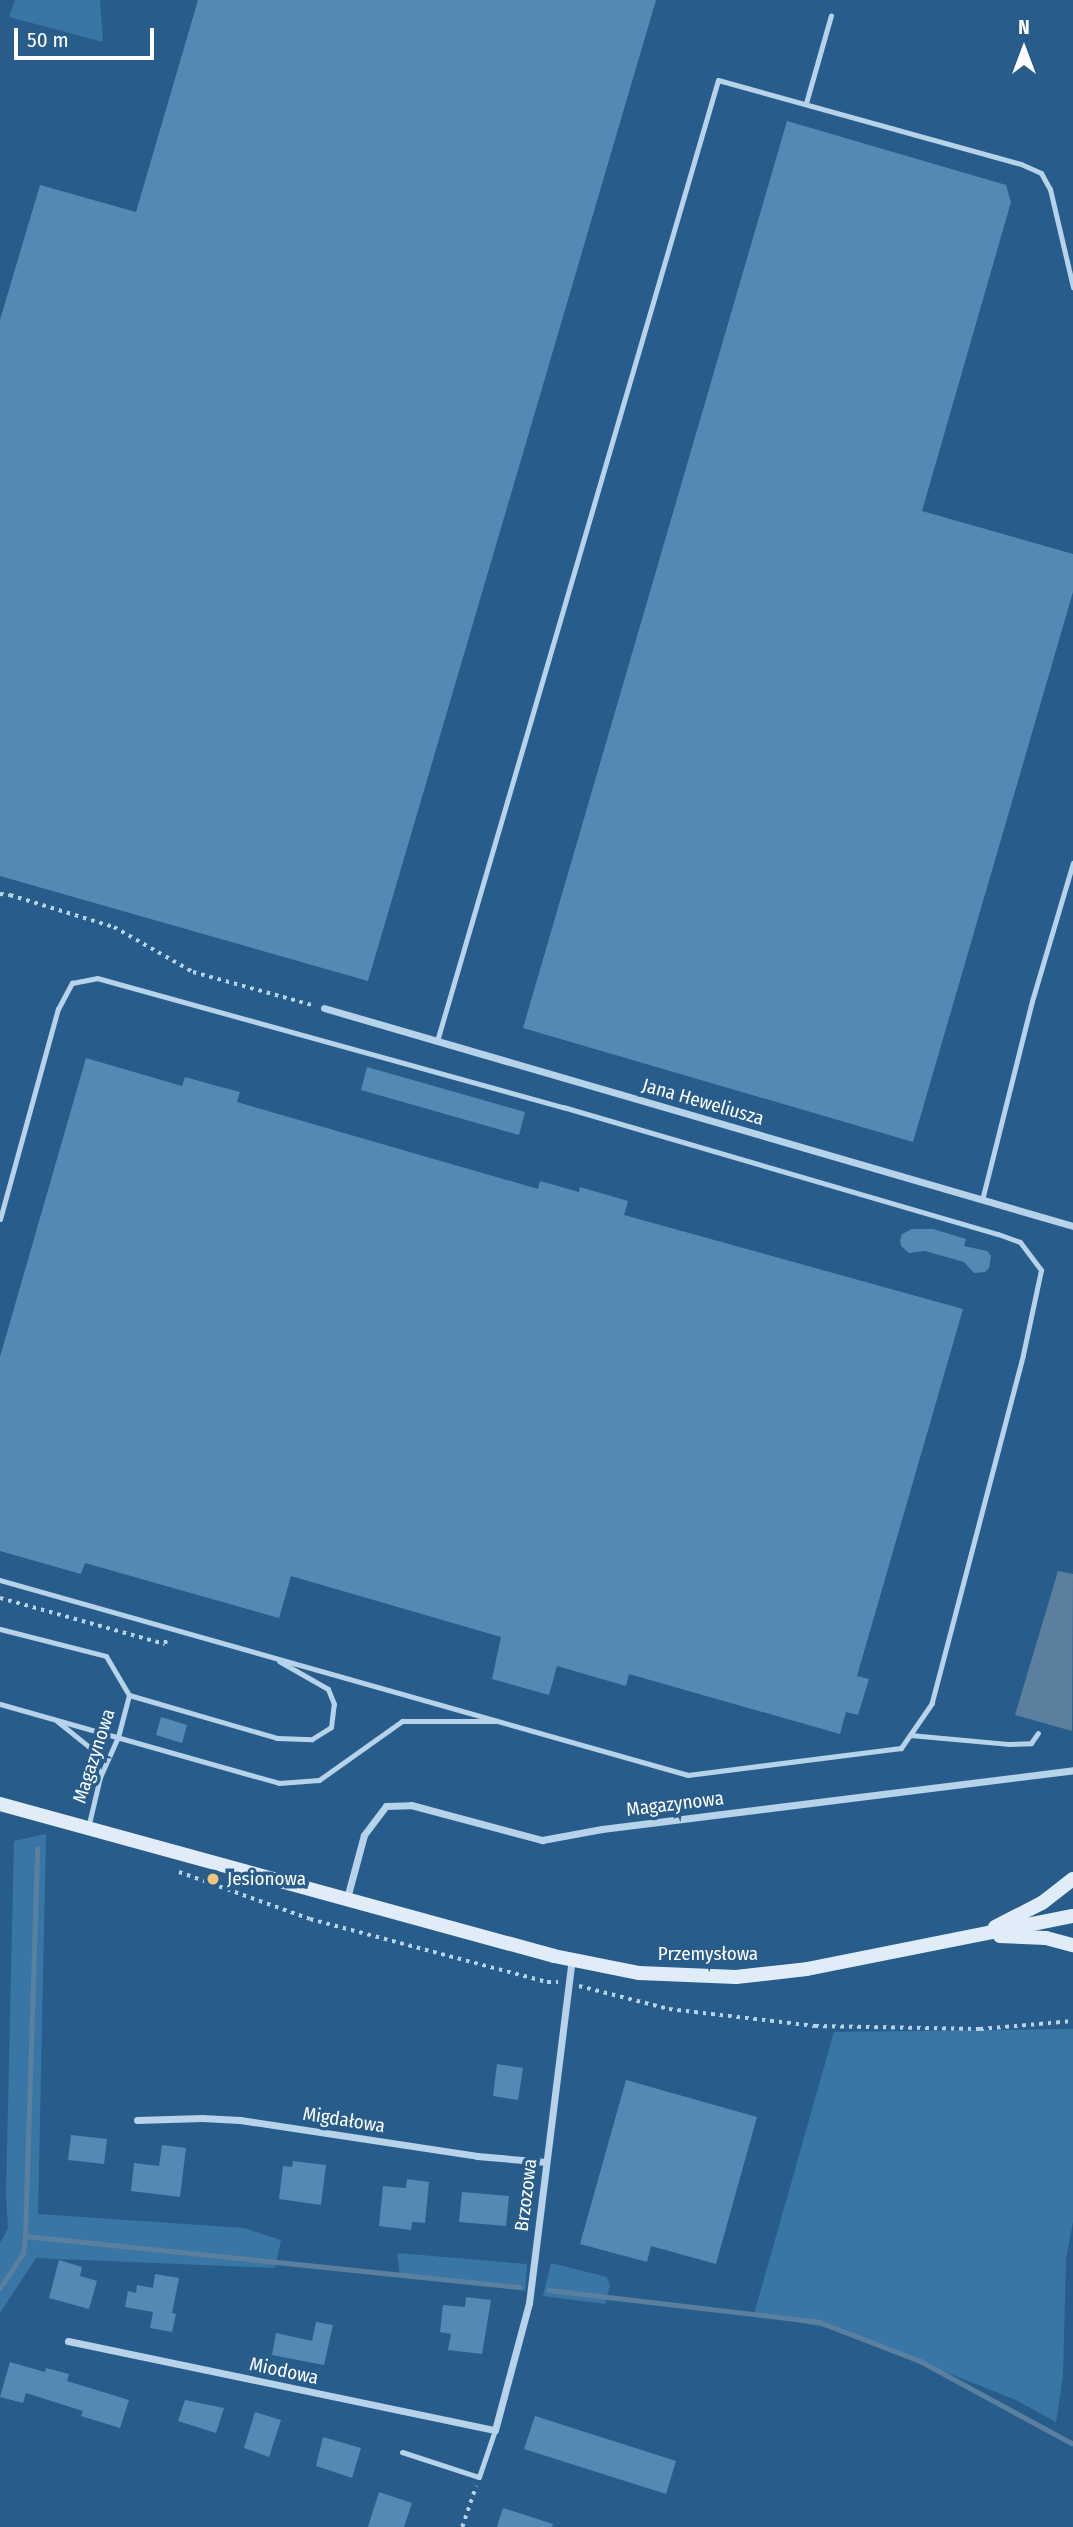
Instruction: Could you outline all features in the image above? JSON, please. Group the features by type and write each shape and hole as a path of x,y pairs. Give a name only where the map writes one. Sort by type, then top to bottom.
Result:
{"street":[{"name":"Jana Heweliusza","path":"324,1008 1073,1226"},
{"name":"Magazynowa","path":"347,1898 364,1835 386,1806 411,1805 542,1840 602,1829 1073,1770"},
{"path":"0,1804 347,1898"},
{"path":"978,1935 1042,1903 1073,1880"},
{"name":"Przemysłowa","path":"347,1898 572,1960 639,1973 736,1977 863,1960 1073,1916"},
{"path":"978,1935 1046,1938 1073,1945"},
{"name":"Brzozowa","path":"495,2430 529,2303 572,1960"},
{"name":"Migdałowa","path":"137,2120 240,2120 477,2156 546,2162"},
{"name":"Miodowa","path":"68,2342 495,2430"}],"lane":[{"path":"806,103 831,15"},
{"path":"437,1041 718,80 1021,164 1041,173 1050,189 1073,287"},
{"path":"982,1200 1032,1001 1073,863"},
{"path":"0,1219 58,1009 72,983 97,978 563,1107 1020,1242 1041,1270 1036,1302 932,1703 901,1748 688,1774 0,1580"},
{"path":"0,1629 106,1656 130,1695 276,1738 312,1739 331,1727 334,1703 328,1689 271,1656"},
{"name":"Magazynowa","path":"88,1828 100,1777 118,1737 130,1695"},
{"path":"0,1704 279,1783 319,1780 402,1721 449,1718 505,1721"},
{"path":"54,1719 93,1750 100,1777"},
{"path":"910,1735 1008,1744 1031,1743 1038,1733"},
{"path":"402,2452 479,2477 495,2430"}],"path":[{"path":"0,894 114,927 193,972 324,1008"},
{"path":"0,1598 165,1644 170,1628"},
{"path":"173,1869 310,1919 558,1984"},
{"path":"579,1989 594,1990 669,2009 815,2026 980,2029 1073,2021"},
{"path":"462,2527 479,2477"}],"shaded area":[{"path":"15,0 100,0 103,42 9,17"},
{"path":"1058,1571 1073,1574 1072,1731 1015,1715"},
{"path":"46,1834 38,2214 244,2228 281,2240 275,2268 36,2258 0,2313 0,2243 8,2228 6,2195 14,1841"},
{"path":"1073,2029 1073,2222 1066,2259 1063,2376 1056,2422 1016,2400 839,2330 754,2314 834,2032"},
{"path":"397,2253 527,2264 525,2291 400,2275"},
{"path":"551,2263 607,2277 610,2286 605,2304 543,2296"}],"building":[{"path":"198,0 656,0 368,981 0,876 0,320 40,185 136,212"},
{"path":"787,121 1006,185 1011,202 922,511 1073,554 1073,592 913,1142 523,1028"},
{"path":"86,1058 182,1086 185,1077 240,1092 237,1102 538,1189 540,1181 579,1192 580,1187 628,1201 624,1215 963,1309 857,1676 869,1679 858,1715 846,1712 840,1734 629,1674 626,1686 557,1666 549,1695 492,1679 501,1637 291,1576 279,1618 85,1563 81,1574 0,1551 0,1357"},
{"path":"367,1067 525,1112 519,1135 361,1090"},
{"path":"912,1229 933,1229 966,1239 964,1246 987,1251 991,1256 989,1268 985,1272 974,1273 964,1262 925,1251 909,1253 901,1246 900,1240 902,1234"},
{"path":"161,1717 187,1725 182,1743 156,1735"},
{"path":"497,2064 523,2068 518,2100 493,2096"},
{"path":"626,2080 757,2117 716,2264 651,2246 647,2262 580,2244"},
{"path":"71,2135 107,2139 104,2164 68,2160"},
{"path":"162,2145 186,2148 180,2197 131,2191 134,2163 159,2166"},
{"path":"293,2161 326,2165 321,2205 279,2199 283,2166 292,2167"},
{"path":"407,2179 429,2182 425,2223 412,2222 411,2230 379,2226 383,2186 406,2188"},
{"path":"462,2192 509,2196 506,2226 459,2222"},
{"path":"59,2260 82,2267 80,2276 97,2281 89,2309 49,2298"},
{"path":"155,2274 179,2278 172,2313 176,2314 172,2332 150,2328 153,2312 125,2307 128,2291 136,2293 137,2285 153,2288"},
{"path":"466,2297 491,2300 482,2354 448,2350 451,2334 440,2332 443,2305 465,2307"},
{"path":"316,2322 333,2325 324,2365 272,2355 276,2333 312,2341"},
{"path":"10,2362 45,2372 46,2368 69,2374 67,2381 129,2400 120,2428 81,2416 83,2411 26,2393 23,2403 0,2397"},
{"path":"185,2400 224,2408 216,2433 178,2421"},
{"path":"255,2412 281,2420 269,2457 244,2448"},
{"path":"535,2416 676,2461 666,2494 524,2449"},
{"path":"323,2437 361,2448 352,2478 316,2466"},
{"path":"379,2492 412,2503 404,2527 368,2527"},
{"path":"503,2508 553,2524 552,2527 497,2527"}],"waterway":[{"path":"0,2288 23,2253 25,2236 37,1848"},
{"path":"25,2236 519,2287"},
{"path":"548,2290 819,2322 920,2361 1071,2443"}],"place":[{"name":"Jesionowa","path":"213,1879"}]}
